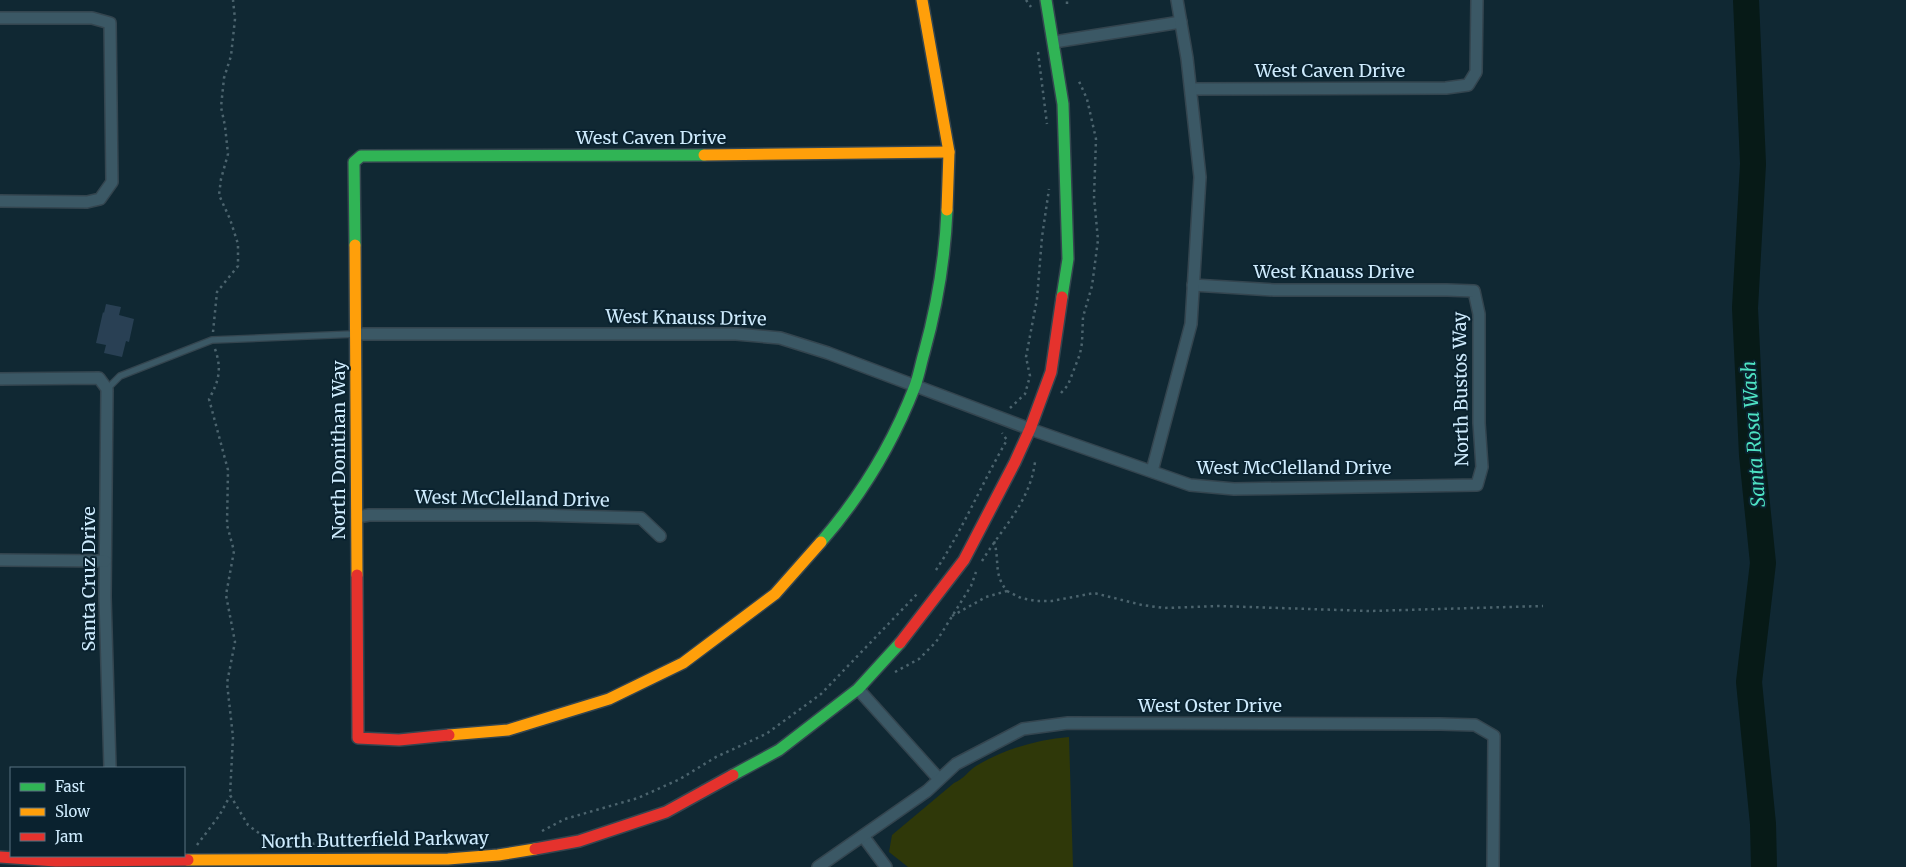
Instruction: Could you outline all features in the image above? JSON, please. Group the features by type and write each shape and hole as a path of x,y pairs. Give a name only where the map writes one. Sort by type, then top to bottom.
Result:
{"street":[{"path":"915,385 931,326 945,249 949,152 922,0"},
{"name":"North Butterfield Parkway","path":"0,858 56,861 448,859 498,855 579,841 666,812 779,750 858,688 911,631 964,560 1015,462 1030,429 1051,372 1068,259 1063,104 1046,0"},
{"path":"1152,472 1190,324 1200,177 1177,0"},
{"name":"West Caven Drive","path":"1190,89 1446,88 1468,85 1476,72 1477,0"},
{"path":"0,18 92,18 110,23 112,182 100,199 87,202 0,201"},
{"path":"1054,42 1181,22"},
{"name":"West Caven Drive","path":"354,162 361,156 949,152"},
{"name":"North Donithan Way","path":"354,162 358,738 399,740 508,730 609,699 683,663 775,594 844,515 878,464 915,385"},
{"name":"West Knauss Drive","path":"1193,285 1274,290 1447,290 1474,292"},
{"name":"North Bustos Way","path":"1474,292 1479,314 1479,423 1482,467 1477,485"},
{"name":"West Knauss Drive","path":"356,334 736,334 780,338 828,352 1030,429"},
{"path":"0,379 99,378 107,389"},
{"name":"Santa Cruz Drive","path":"107,389 105,561 110,767"},
{"name":"West McClelland Drive","path":"1030,429 1190,485 1234,489 1477,485"},
{"name":"West McClelland Drive","path":"357,517 369,515 526,515 641,518 660,536"},
{"path":"0,560 105,561"},
{"path":"858,688 939,779"},
{"name":"West Oster Drive","path":"818,867 927,791 956,764 1023,730 1068,723 1475,725 1494,736 1493,867"},
{"path":"863,836 886,867"},
{"path":"498,855 500,867"}],"lane":[{"path":"107,389 120,376 212,340 356,334"}],"path":[{"path":"185,856 196,846 219,816 230,795 233,737 226,684 235,642 226,595 234,551 226,526 228,470 209,399 217,384 219,362 212,340 217,292 238,266 238,244 230,219 219,195 228,154 226,126 221,107 224,78 231,56 235,19 233,0"},
{"path":"1026,0 1032,8"},
{"path":"1036,45 1048,128"},
{"path":"1060,394 1068,385 1075,369 1082,343 1083,317 1092,286 1098,240 1094,197 1096,139 1087,99 1078,79"},
{"path":"935,571 955,540 1007,440 1002,432 999,417 1014,406 1025,394 1030,376 1026,357 1037,300 1042,237 1051,180"},
{"path":"892,674 928,652 936,642 971,586 975,574 994,541 1008,526 1022,503 1033,476 1034,462"},
{"path":"994,541 997,550 998,575 1001,583 1007,591 1021,598 1036,601 1052,601 1094,593 1142,605 1164,608 1219,606 1370,612 1543,606"},
{"path":"538,832 565,819 638,798 680,779 716,757 766,734 821,694 925,586"},
{"path":"951,617 986,597 1007,591"},
{"path":"230,795 248,825 271,842 296,843"},
{"path":"304,843 312,844 344,837 393,843"},
{"path":"181,860 184,857"}],"green space":[{"path":"1069,737 1073,867 908,867 889,852 892,835 976,766 1021,746 1044,740"}],"building":[{"path":"106,304 121,307 119,315 134,319 129,342 126,341 122,357 104,353 106,345 96,343"}],"waterway":[{"name":"Santa Rosa Wash","path":"1746,0 1753,164 1745,308 1752,455 1763,563 1749,682 1763,824 1764,867"}],"traffic: fast":[{"path":"1046,0 1063,104 1068,259 1062,297"},
{"path":"355,245 354,162 361,156 704,155"},
{"path":"821,542 836,524 875,468 897,428 915,386 929,335 936,300 942,264 947,210"},
{"path":"733,775 779,750 858,689 900,643"}],"traffic: slow":[{"path":"922,0 949,152 947,210"},
{"path":"704,155 949,152"},
{"path":"355,245 357,575"},
{"path":"449,735 508,730 609,699 683,663 775,594 821,542"},
{"path":"188,860 448,859 498,855 535,849"}],"traffic: jam":[{"path":"900,643 964,560 1015,462 1030,429 1051,372 1062,297"},
{"path":"357,575 358,738 399,740 449,735"},
{"path":"535,849 579,841 666,812 733,775"},
{"path":"0,857 56,861 188,860"}]}
